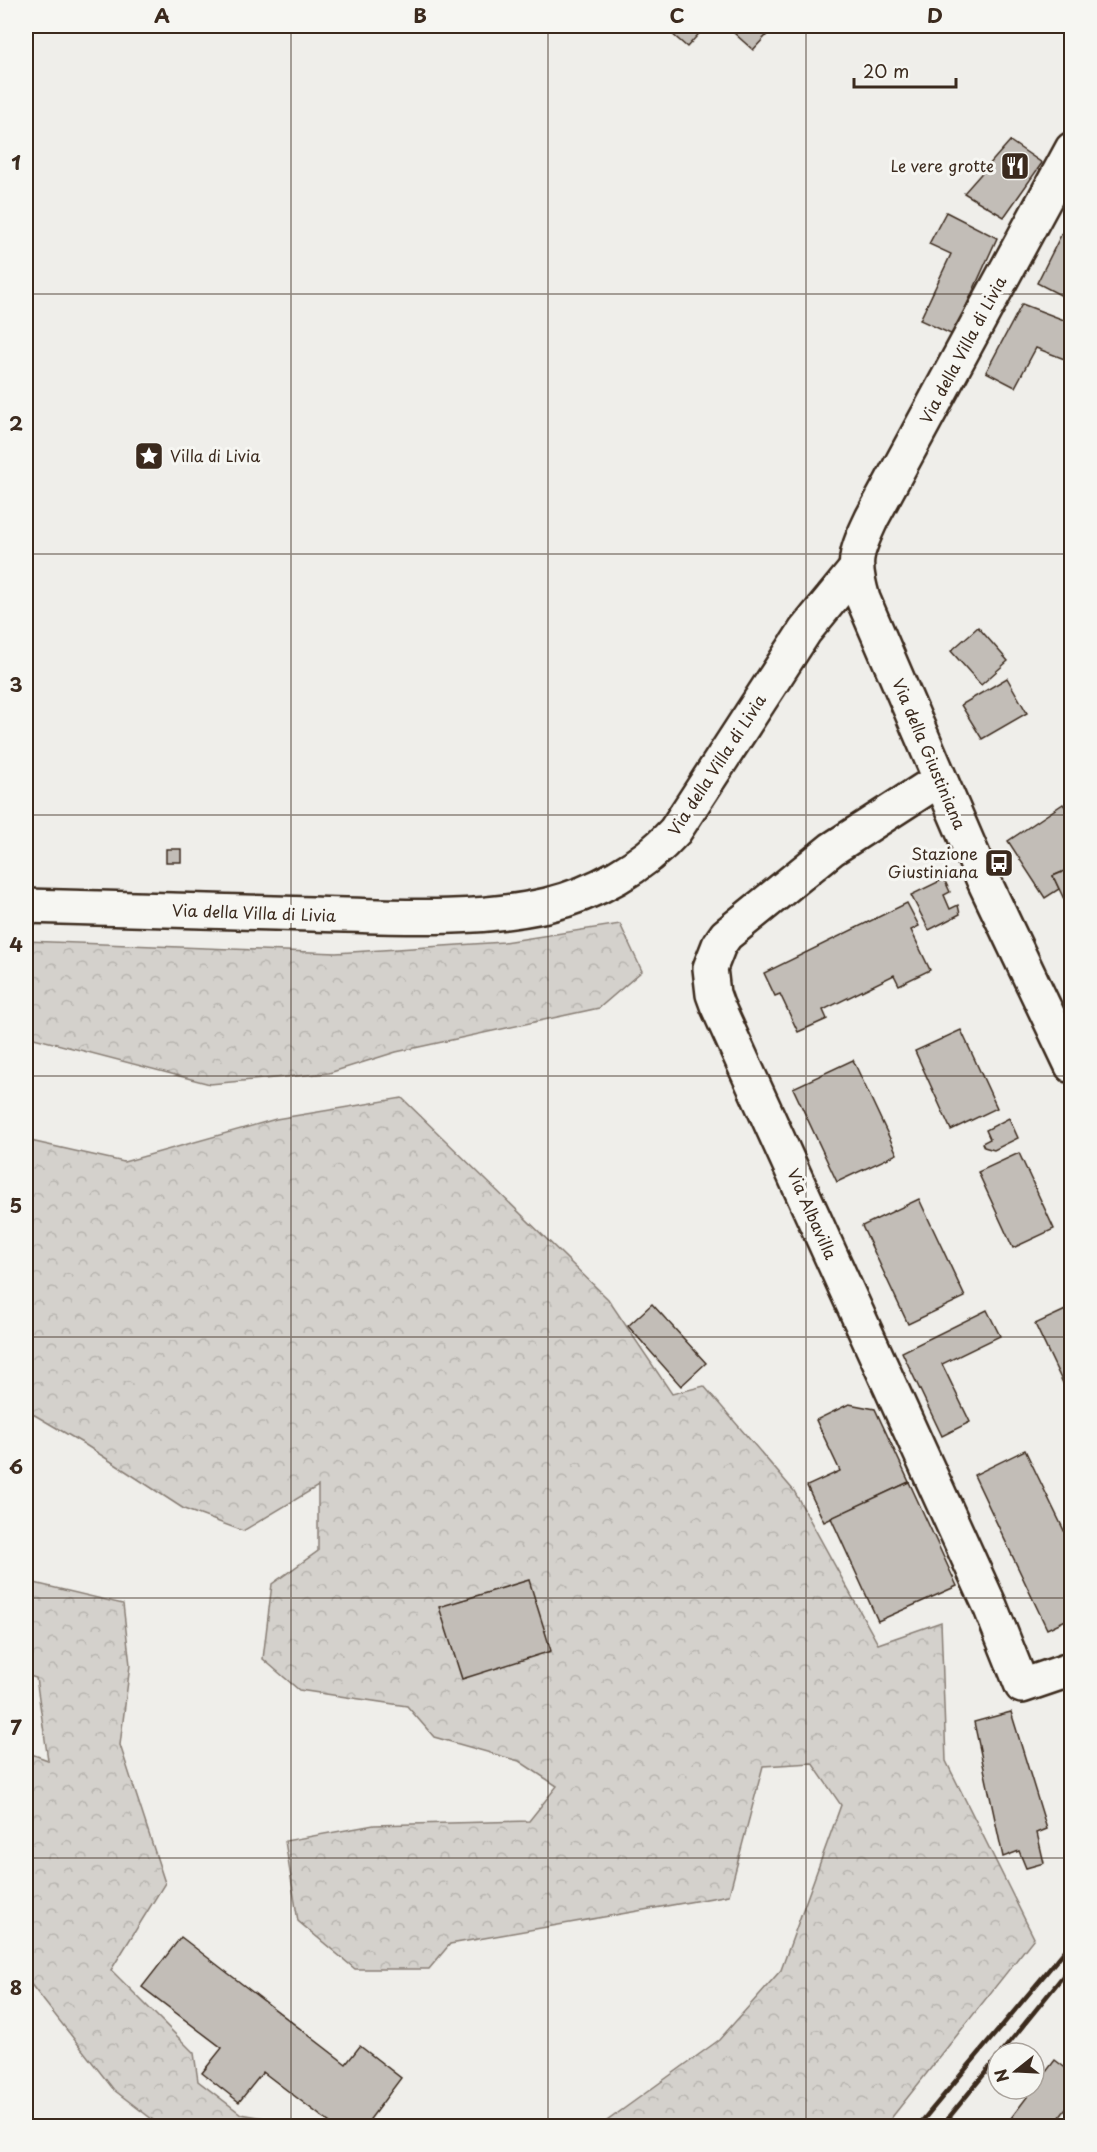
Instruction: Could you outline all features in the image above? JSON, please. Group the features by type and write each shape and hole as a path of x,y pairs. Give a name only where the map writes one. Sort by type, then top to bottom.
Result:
{"street":[{"name":"Via della Villa di Livia","path":"26,906 401,917 507,912 571,898 656,852 675,831 805,631 855,570 860,543 872,518 1071,149"},
{"name":"Via della Giustiniana","path":"855,570 863,600 939,780 1071,1066"},
{"name":"Via Albavilla","path":"939,780 832,849 726,935 714,956 711,981 717,1005 990,1606 1022,1686 1071,1669"}],"green space":[{"path":"620,924 642,971 599,1008 396,1052 329,1073 210,1084 26,1036 26,941 336,953 504,942"},
{"path":"402,1098 608,1299 672,1394 704,1386 794,1491 878,1644 941,1622 946,1761 1034,1938 885,2126 600,2126 719,2040 781,1970 841,1805 812,1763 763,1766 729,1895 450,1944 429,1969 355,1969 298,1921 285,1841 374,1825 529,1821 557,1786 519,1761 434,1737 407,1706 299,1690 263,1659 272,1584 318,1551 318,1486 243,1531 184,1509 84,1444 26,1410 26,1140 124,1162 276,1119"},
{"path":"26,1581 123,1604 130,1665 120,1745 165,1883 111,1970 194,2053 198,2081 241,2114 289,2122 296,2126 161,2126 114,2090 26,1978 26,1752 48,1760 36,1678 26,1675"}],"building":[{"path":"663,26 706,26 687,47"},
{"path":"741,26 775,26 753,50 734,33"},
{"path":"1010,141 1042,163 1004,217 964,193"},
{"path":"946,212 997,238 953,335 920,320 951,254 929,244"},
{"path":"1069,219 1072,221 1070,300 1037,283"},
{"path":"1022,304 1072,323 1072,362 1036,348 1015,387 986,372"},
{"path":"978,627 1008,661 981,685 951,651"},
{"path":"1007,678 1027,713 982,739 961,705"},
{"path":"1063,804 1072,816 1072,868 1053,876 1059,889 1045,898 1008,841"},
{"path":"166,849 181,849 181,862 166,862"},
{"path":"1072,868 1072,916 1053,876"},
{"path":"944,879 950,892 944,895 950,909 958,905 960,914 929,930 911,895"},
{"path":"907,903 919,926 911,930 930,970 899,985 894,975 823,1010 827,1019 798,1032 780,994 775,996 764,973"},
{"path":"961,1030 997,1108 951,1130 915,1051"},
{"path":"853,1060 897,1154 837,1182 793,1088"},
{"path":"1009,1118 1018,1138 994,1150 984,1147 982,1143 990,1139 986,1130"},
{"path":"1019,1153 1054,1229 1013,1248 978,1172"},
{"path":"919,1199 965,1297 908,1324 862,1226"},
{"path":"652,1304 706,1363 681,1386 628,1326"},
{"path":"1072,1307 1072,1402 1035,1324"},
{"path":"987,1310 1000,1336 942,1364 970,1422 942,1436 902,1352"},
{"path":"849,1404 875,1409 909,1482 824,1522 807,1486 840,1471 816,1420"},
{"path":"1025,1450 1072,1547 1072,1617 1047,1629 974,1475"},
{"path":"909,1482 957,1586 878,1621 831,1518"},
{"path":"529,1580 551,1651 462,1679 439,1607"},
{"path":"1011,1712 1047,1829 1037,1833 1044,1863 1026,1868 1019,1851 1003,1857 974,1722"},
{"path":"181,1937 346,2064 360,2046 401,2078 365,2126 334,2126 263,2072 239,2102 202,2073 222,2048 142,1987"},
{"path":"1055,2060 1072,2073 1072,2101 1053,2126 1005,2126 1024,2101 1046,2101 1046,2072"}],"railway":[{"path":"918,2126 1072,1942"},
{"path":"1011,2041 1072,1965"},
{"path":"942,2126 986,2072"}],"place":[{"name":"Le vere grotte","path":"1015,166"},
{"name":"Villa di Livia","path":"149,456"},
{"name":"Stazione Giustiniana","path":"999,863"}]}
